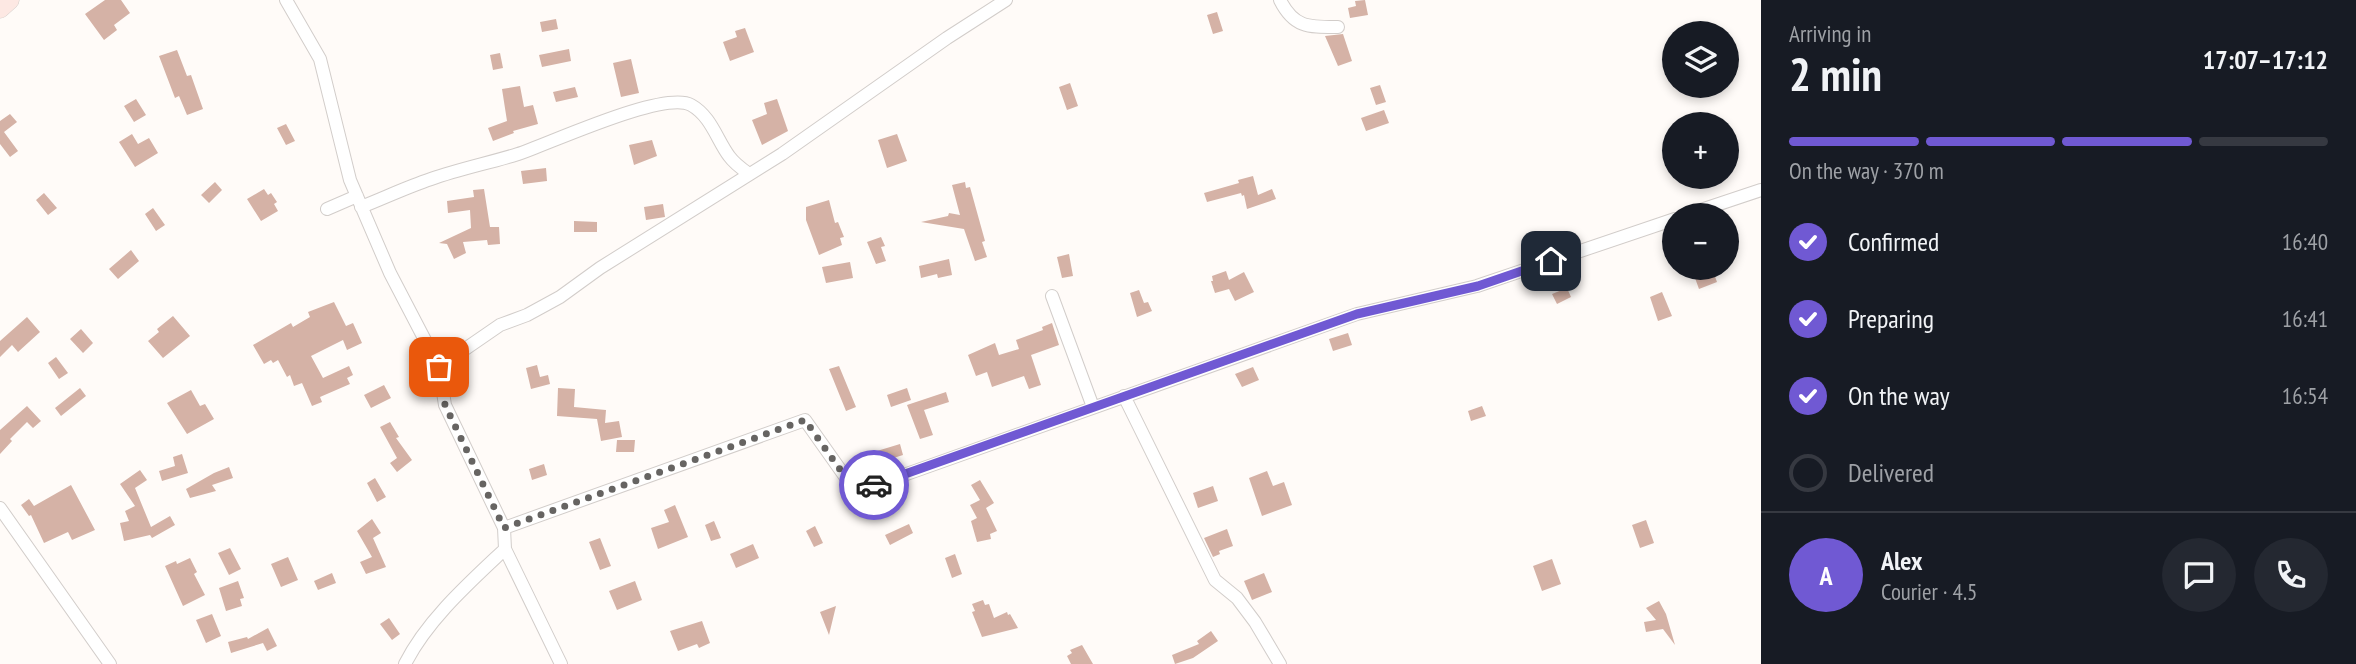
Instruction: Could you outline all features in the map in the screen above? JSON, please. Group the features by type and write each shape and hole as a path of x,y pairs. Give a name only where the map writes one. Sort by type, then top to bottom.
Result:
{"main road":[{"path":"0,9 10,0"}],"street":[{"path":"286,0 320,59 350,180 359,202 390,273 439,367 445,405 504,528 505,549 561,664"},
{"path":"439,367 500,325 527,315 560,297 600,268 812,134 947,38 1006,0"},
{"path":"1280,0 1292,19 1309,27 1338,27"},
{"path":"327,209 519,154 628,113 683,102 702,115 729,156 749,174"},
{"path":"1722,203 1761,190"},
{"path":"504,528 805,420 856,492 1357,314 1478,286 1662,223"},
{"path":"1052,296 1093,407"},
{"path":"1124,396 1214,580 1237,598 1280,664"},
{"path":"0,508 110,664"},
{"path":"405,664 440,615 505,549"}],"building":[{"path":"105,0 121,0 130,13 114,25 117,30 104,40 85,14"},
{"path":"1365,0 1368,15 1350,18 1348,8 1356,6 1355,1"},
{"path":"1217,12 1223,31 1213,34 1207,15"},
{"path":"556,19 558,29 542,32 540,22"},
{"path":"745,28 754,52 730,61 723,42 737,37 735,31"},
{"path":"1343,34 1352,61 1338,66 1325,36"},
{"path":"569,49 571,61 542,67 539,55"},
{"path":"177,50 187,76 191,75 203,109 187,115 179,96 175,98 159,56"},
{"path":"500,53 503,68 493,70 490,55"},
{"path":"631,59 639,93 621,97 613,63"},
{"path":"1070,83 1078,106 1067,110 1059,87"},
{"path":"1380,85 1386,102 1376,105 1370,88"},
{"path":"520,86 524,107 533,105 538,124 513,131 514,133 493,141 488,128 507,121 502,89"},
{"path":"575,87 578,97 556,102 553,92"},
{"path":"136,99 146,115 134,122 124,106"},
{"path":"777,99 788,131 762,145 752,120 767,114 764,103"},
{"path":"1384,110 1389,123 1366,131 1361,118"},
{"path":"10,114 17,122 4,132 18,151 10,157 0,144 0,121"},
{"path":"286,124 295,141 286,145 277,128"},
{"path":"132,134 138,144 149,138 158,153 135,167 119,142"},
{"path":"897,134 907,161 887,168 878,140"},
{"path":"652,140 657,156 634,165 629,145"},
{"path":"546,168 547,181 523,184 521,171"},
{"path":"1253,176 1258,195 1272,189 1276,199 1247,209 1244,195 1241,193 1207,202 1204,193"},
{"path":"215,182 222,190 209,203 201,195"},
{"path":"965,182 966,188 970,187 985,241 982,242 987,257 975,261 964,229 921,222 948,216 949,213 960,215 952,185"},
{"path":"264,189 268,195 271,193 277,202 274,204 278,211 261,221 247,199"},
{"path":"484,189 490,227 499,227 500,244 488,245 487,240 463,242 466,253 454,259 447,244 439,243 471,228 470,210 448,213 447,201 474,197 473,190"},
{"path":"44,193 57,208 48,215 36,200"},
{"path":"829,200 835,223 838,222 844,237 840,238 842,245 819,255 806,220 806,207"},
{"path":"663,204 665,217 646,220 644,207"},
{"path":"153,208 165,225 156,231 145,214"},
{"path":"574,221 597,222 597,232 574,232"},
{"path":"881,237 886,261 876,264 867,242"},
{"path":"131,250 139,261 118,279 109,269"},
{"path":"1069,254 1073,276 1062,278 1057,257"},
{"path":"949,259 952,275 938,278 937,274 921,278 919,266"},
{"path":"850,262 853,278 826,283 822,267"},
{"path":"1226,271 1229,280 1244,272 1254,292 1235,301 1229,289 1215,293 1212,276"},
{"path":"1696,280 1716,280 1717,282 1699,289"},
{"path":"1567,288 1571,297 1557,304 1552,294"},
{"path":"1139,290 1144,303 1148,302 1152,311 1137,317 1130,293"},
{"path":"1662,292 1672,316 1658,321 1650,297"},
{"path":"334,302 346,326 353,323 362,343 347,350 343,340 311,356 323,378 349,366 353,375 347,378 350,384 320,397 322,402 312,406 302,383 294,386 290,375 287,377 278,360 264,364 253,345 291,323 293,327 310,317 308,312"},
{"path":"173,316 190,336 163,358 148,341 159,332 157,329"},
{"path":"27,317 40,332 18,352 12,345 0,357 0,341"},
{"path":"1052,323 1059,345 1031,355 1041,385 1029,389 1024,376 992,387 987,372 976,376 968,355 995,343 999,355 1019,349 1016,340 1043,330 1042,327"},
{"path":"81,329 93,343 83,353 70,339"},
{"path":"1348,333 1352,345 1333,351 1329,339"},
{"path":"56,357 68,373 59,379 48,363"},
{"path":"537,365 540,377 548,375 550,384 531,389 526,368"},
{"path":"839,366 856,407 846,411 829,369"},
{"path":"1253,367 1259,380 1242,387 1235,374"},
{"path":"384,385 391,398 371,408 364,395"},
{"path":"80,388 86,396 61,416 55,408"},
{"path":"558,388 575,389 574,407 606,410 605,423 619,421 622,437 601,441 597,419 557,416"},
{"path":"907,388 911,400 891,407 887,395"},
{"path":"191,390 200,406 205,404 214,419 187,434 167,403"},
{"path":"946,392 949,402 924,410 933,435 920,439 907,405"},
{"path":"27,406 41,421 33,428 27,422 0,454 0,430"},
{"path":"1482,406 1486,416 1471,421 1468,411"},
{"path":"390,422 399,437 396,438 412,460 397,472 390,463 397,458 380,427"},
{"path":"617,440 635,440 634,452 616,452"},
{"path":"900,444 903,455 881,462 877,451"},
{"path":"182,454 188,473 162,481 159,471 175,466 173,457"},
{"path":"544,464 547,475 532,480 529,469"},
{"path":"229,467 233,478 212,485 216,491 190,498 186,489"},
{"path":"140,470 147,480 135,488 151,527 170,516 175,525 152,538 150,535 124,541 120,523 129,521 125,511 135,506 120,484"},
{"path":"1267,471 1273,486 1284,482 1292,505 1262,516 1249,478"},
{"path":"375,478 386,497 377,502 367,483"},
{"path":"980,480 994,503 986,508 997,531 990,534 991,539 977,542 971,521 977,518 970,505 980,500 971,485"},
{"path":"71,485 95,530 72,540 68,532 44,543 31,515 29,516 21,505 29,499 34,506"},
{"path":"1213,486 1218,501 1198,508 1193,493"},
{"path":"675,505 688,537 658,549 651,528 669,522 664,510"},
{"path":"372,519 381,533 373,538 386,567 366,574 360,562 372,557 357,531"},
{"path":"1646,520 1654,543 1640,548 1632,525"},
{"path":"714,521 721,538 711,541 705,525"},
{"path":"909,524 913,533 890,545 885,535"},
{"path":"815,526 823,543 814,547 806,531"},
{"path":"1227,529 1233,546 1219,551 1220,554 1213,557 1204,538"},
{"path":"600,538 611,566 600,570 589,542"},
{"path":"753,544 759,558 736,568 730,554"},
{"path":"230,548 241,569 229,575 218,553"},
{"path":"955,554 962,574 952,578 945,558"},
{"path":"288,557 298,580 281,587 271,564"},
{"path":"190,558 197,572 194,574 205,595 183,606 165,566"},
{"path":"1552,559 1561,584 1542,591 1533,566"},
{"path":"332,573 336,583 318,590 314,581"},
{"path":"1264,573 1272,592 1252,600 1244,581"},
{"path":"238,581 244,598 240,599 242,606 226,611 219,588"},
{"path":"635,581 642,600 617,610 609,591"},
{"path":"983,600 985,605 989,604 994,618 1007,612 1018,628 982,637 972,612 975,611 972,604"},
{"path":"1659,601 1666,614 1675,645 1663,629 1646,632 1644,622 1656,620 1646,608"},
{"path":"836,606 829,635 820,612"},
{"path":"212,614 221,636 206,643 196,620"},
{"path":"389,618 400,634 392,640 380,624"},
{"path":"702,621 710,643 699,648 697,644 678,651 670,631"},
{"path":"268,628 277,646 267,651 263,643 231,653 228,642 247,637 248,639"},
{"path":"1211,631 1218,641 1193,658 1175,664 1172,655 1199,644 1197,641"},
{"path":"1082,645 1093,664 1071,664 1067,656 1072,653 1070,650"}],"way so far":[{"path":"439,367 445,405 504,528 805,420 856,492 874,485"}],"route":[{"path":"874,485 1357,314 1478,286 1551,261"}]}
